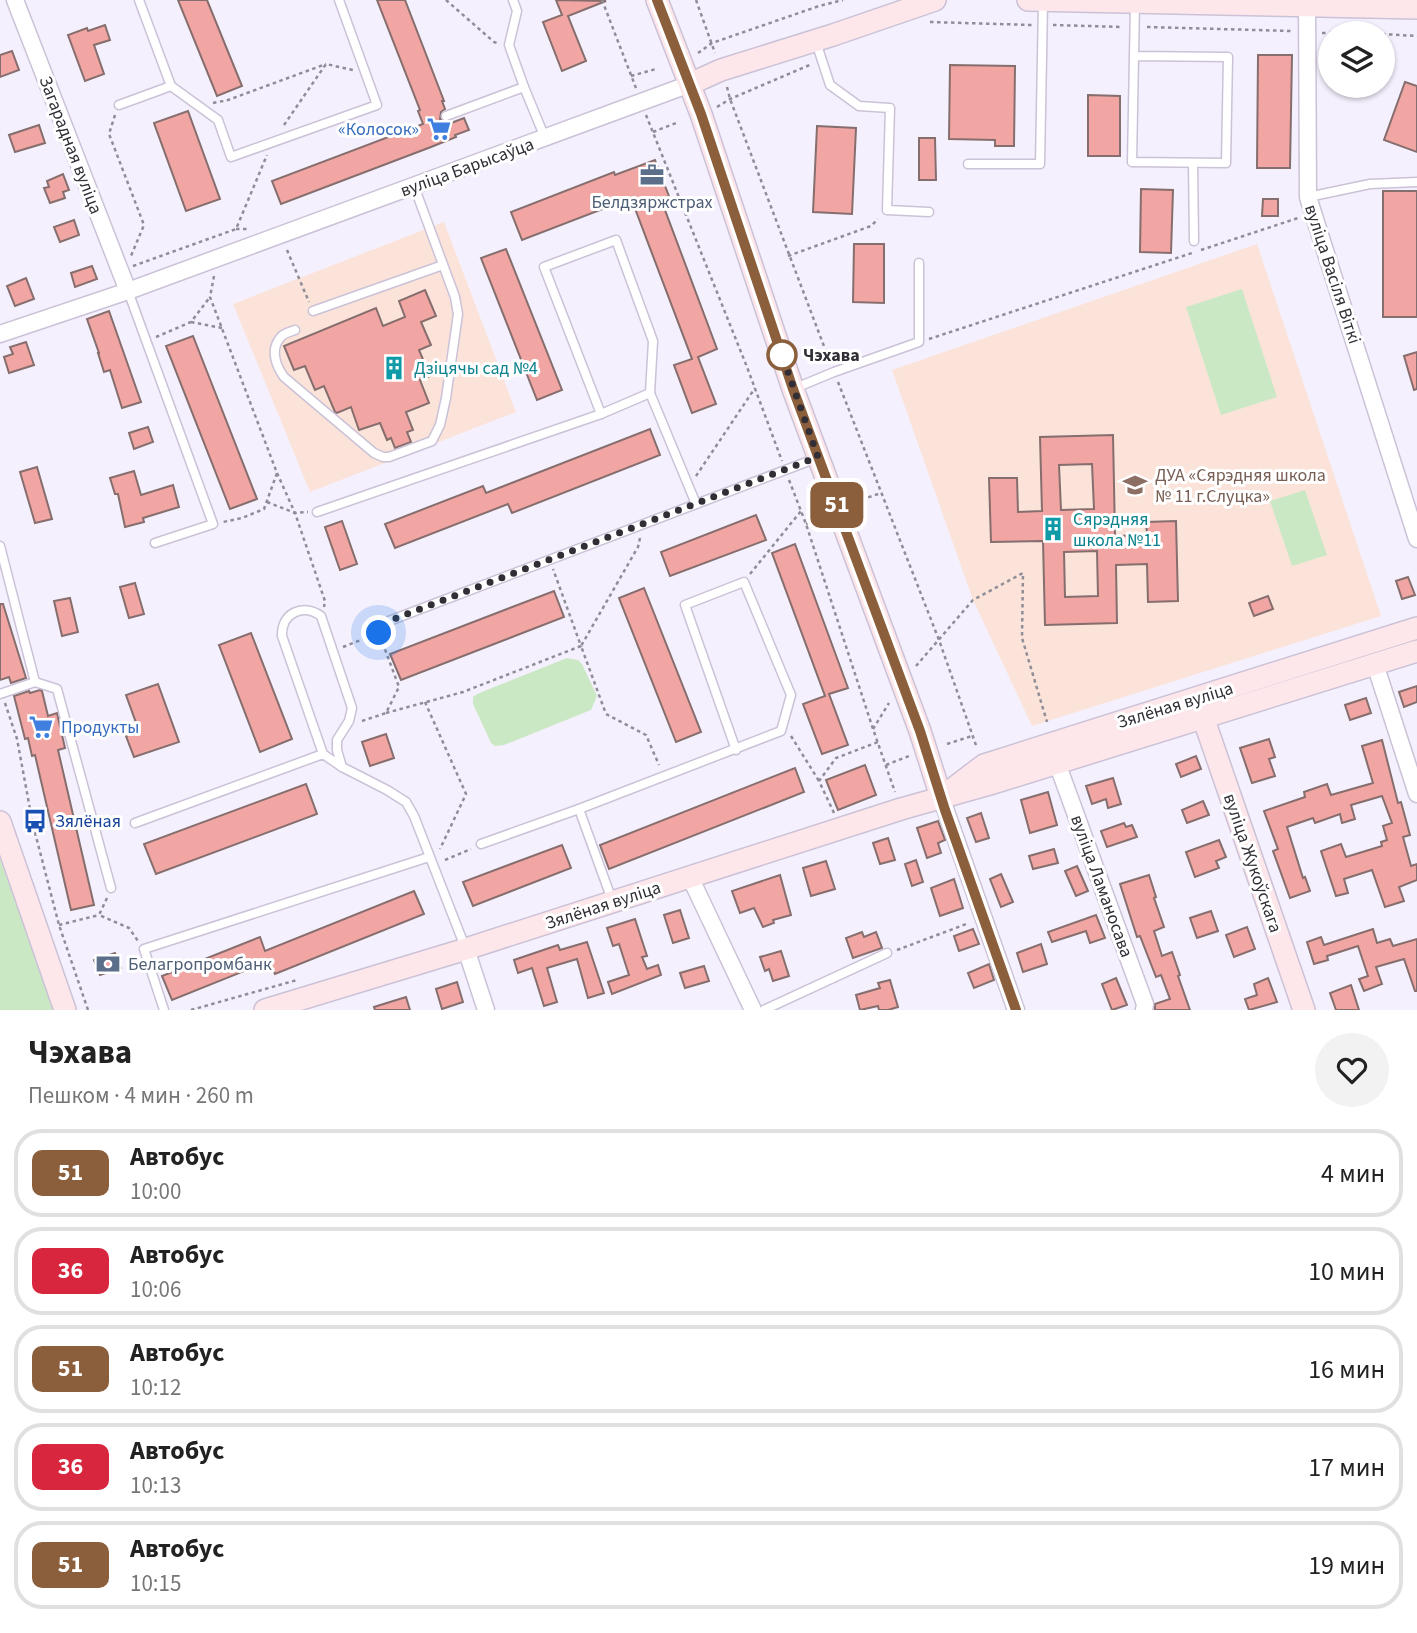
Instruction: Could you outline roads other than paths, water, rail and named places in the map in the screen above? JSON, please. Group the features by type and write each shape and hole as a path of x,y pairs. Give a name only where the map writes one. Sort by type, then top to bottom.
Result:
{"street":[{"name":"Загарадная вуліца","path":"15,0 123,269 128,291"},
{"path":"657,0 690,84 793,389 920,731 1016,1010"},
{"name":"вуліца Барысаўца","path":"0,334 128,291 690,84 721,70 819,49 833,35 935,0"},
{"path":"1028,0 1392,3 1417,8"},
{"name":"вуліца Васіля Віткі","path":"1307,3 1308,197 1417,539"},
{"name":"Зялёная вуліца","path":"941,797 984,765 1417,628"},
{"name":"Зялёная вуліца","path":"265,1010 613,903 901,809 1417,651"},
{"path":"1375,664 1417,794"},
{"name":"вуліца Жукоўскага","path":"1203,717 1304,1010"},
{"name":"вуліца Ламаносава","path":"1057,763 1145,1004 1144,1010"},
{"path":"0,822 65,1010"},
{"path":"690,877 753,1010"},
{"path":"466,949 486,1010"}],"lane":[{"path":"139,0 171,86 218,120 231,157 377,105 339,0"},
{"path":"513,0 517,11 509,45 545,138"},
{"path":"968,164 1040,164 1043,0"},
{"path":"1134,56 1228,57 1226,163 1132,162 1135,2"},
{"path":"819,49 830,85 859,106 890,108 887,210 929,212"},
{"path":"119,105 171,86"},
{"path":"446,116 524,88"},
{"path":"1194,163 1194,241"},
{"path":"1308,197 1370,184 1417,182"},
{"path":"295,330 279,338 275,356 278,368 284,377 374,453 389,457 432,441 440,425 446,398 458,314 455,297 414,186"},
{"path":"601,414 544,267 616,240 653,341 650,393 696,504"},
{"path":"793,389 919,342 919,263"},
{"path":"313,312 443,265"},
{"path":"128,291 213,524 155,543"},
{"path":"317,512 601,414 650,393"},
{"path":"381,624 818,457"},
{"path":"0,546 35,682"},
{"path":"481,844 665,777 736,750 780,731 791,695 744,582 685,605 736,750"},
{"path":"342,767 337,740 349,721 352,708 334,651 321,616 313,610 291,614 282,627 282,636 323,754 342,767 406,802 414,816 466,949"},
{"path":"1,694 35,682 57,689 111,888"},
{"path":"135,823 323,754"},
{"path":"579,809 613,903"},
{"path":"164,1010 144,949 431,861"},
{"path":"764,1010 887,953"}],"place":[{"name":"«Колосок»","path":"439,129"},
{"name":"Белдзяржстрах","path":"652,175"},
{"name":"Чэхава","path":"782,355"},
{"name":"Дзіцячы сад №4","path":"394,368"},
{"name":"ДУА «Сярэдняя школа № 11 г.Слуцка»","path":"1135,485"},
{"name":"Сярэдняя школа №11","path":"1053,529"},
{"name":"Продукты","path":"41,727"},
{"name":"Зялёная","path":"35,821"},
{"name":"Белагропромбанк","path":"108,964"}]}
